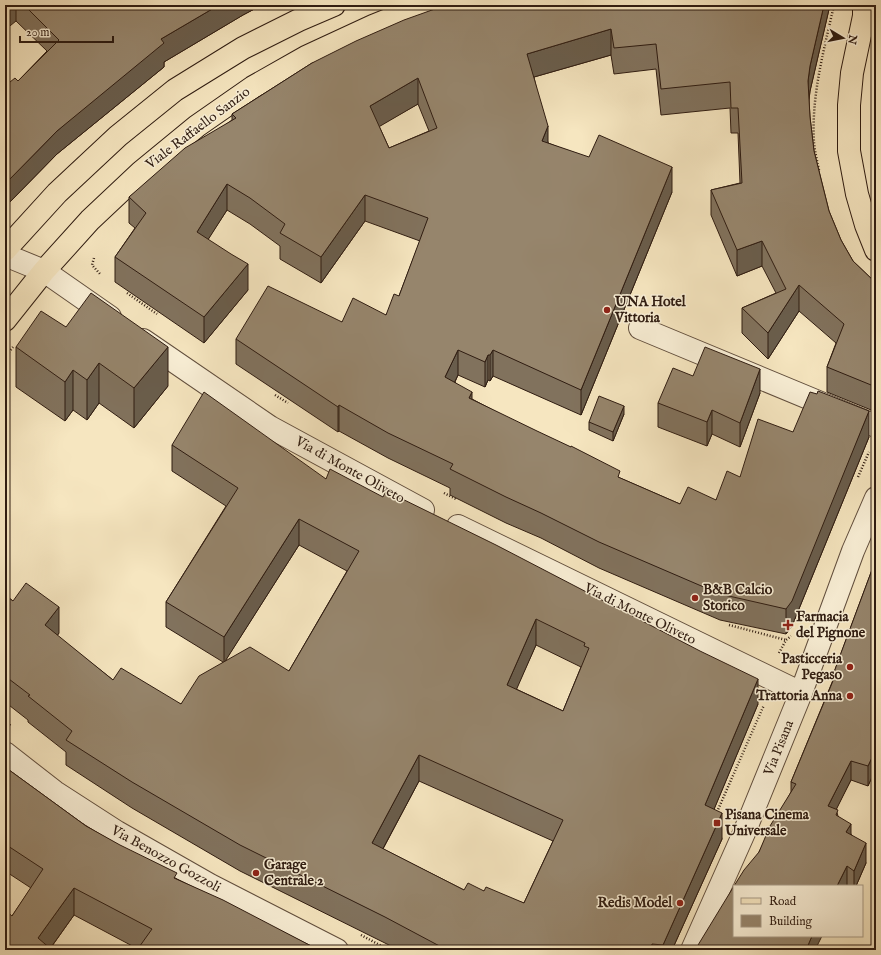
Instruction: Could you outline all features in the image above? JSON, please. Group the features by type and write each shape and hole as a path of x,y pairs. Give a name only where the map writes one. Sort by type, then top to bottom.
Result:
{"main road":[{"path":"5,250 57,193 118,136 175,90 243,48 334,5"},
{"name":"Viale Raffaello Sanzio","path":"5,320 44,271 90,220 141,172 209,117 252,87 306,57 373,26 425,5"},
{"path":"865,9 852,73 849,105 849,151 860,206 876,250"}],"street":[{"name":"Via di Monte Oliveto","path":"5,255 44,271 277,430 406,502 801,693"},
{"path":"640,328 876,426"},
{"name":"Via Pisana","path":"692,950 744,833 801,693 853,551 876,498"},
{"name":"Via Benozzo Gozzoli","path":"5,753 55,792 118,832 210,885 338,950"}],"path":[{"path":"94,257 92,265 99,274 106,278"},
{"path":"125,292 157,314"},
{"path":"271,392 290,405"},
{"path":"438,490 459,500"},
{"path":"723,624 786,640"}],"building":[{"path":"24,5 219,5 161,39 164,43 57,131 5,184 5,86 15,78 18,81 59,40"},
{"path":"446,5 824,5 808,81 814,151 829,211 841,240 853,261 876,283 876,387 827,367 844,324 799,285 768,333 742,308 786,289 762,241 737,250 711,190 742,183 738,108 731,108 730,82 661,89 656,44 614,48 611,29 527,54 548,126 542,141 589,157 599,135 672,167 581,390 493,350 490,355 488,355 485,362 458,350 445,377 472,392 469,398 620,471 618,477 680,504 688,487 716,500 727,471 740,477 758,419 793,432 810,392 817,394 818,391 869,411 792,601 786,609 720,594 599,542 506,497 450,469 453,464 388,433 339,405 338,407 236,339 268,286 342,322 353,298 386,315 394,294 399,296 428,218 365,195 321,257 280,233 285,224 250,198 227,184 197,232 248,264 204,317 115,257 146,213 129,197 185,148 236,118 232,114 312,63 356,41 404,20","holes":["418,78 437,128 389,148 370,106"]},
{"path":"91,293 168,347 134,388 99,363 87,380 73,370 65,382 16,347 41,311 66,327"},
{"path":"705,347 760,369 740,423 712,410 707,422 658,403 673,368 693,376"},
{"path":"204,392 326,479 330,469 383,497 386,491 496,545 700,651 758,679 705,805 722,813 663,945 652,944 650,950 447,950 385,917 240,845 132,782 66,740 72,731 5,676 5,595 13,601 26,583 59,607 45,625 113,680 121,668 181,704 199,676 250,647 289,671 359,551 299,519 224,637 166,602 238,488 172,445","holes":["536,619 585,643 584,646 589,648 563,711 507,685","419,755 563,820 524,903 486,887 484,891 468,883 464,890 372,843"]},
{"path":"599,396 624,406 613,432 589,422"},
{"path":"876,559 876,749 868,766 851,761 828,806 838,810 836,815 851,824 846,832 866,843 854,871 847,866 838,885 735,885 744,870 759,852 770,826 796,784 791,782 835,676 833,675"},
{"path":"5,767 86,826 120,845 177,873 174,878 223,900 319,950 177,950 174,948 172,950 137,950 152,929 74,888 38,938 52,950 5,950 5,910 12,916 43,869 5,844"},
{"path":"733,888 733,937 812,937 806,950 695,950"}],"place":[{"name":"UNA Hotel Vittoria","path":"607,310"},
{"name":"B&B Calcio Storico","path":"695,598"},
{"name":"Farmacia del Pignone","path":"788,625"},
{"name":"Pasticceria Pegaso","path":"850,667"},
{"name":"Trattoria Anna","path":"850,696"},
{"name":"Pisana Cinema Universale","path":"717,823"},
{"name":"Garage Centrale 2","path":"256,873"},
{"name":"Redis Model","path":"680,903"}]}
